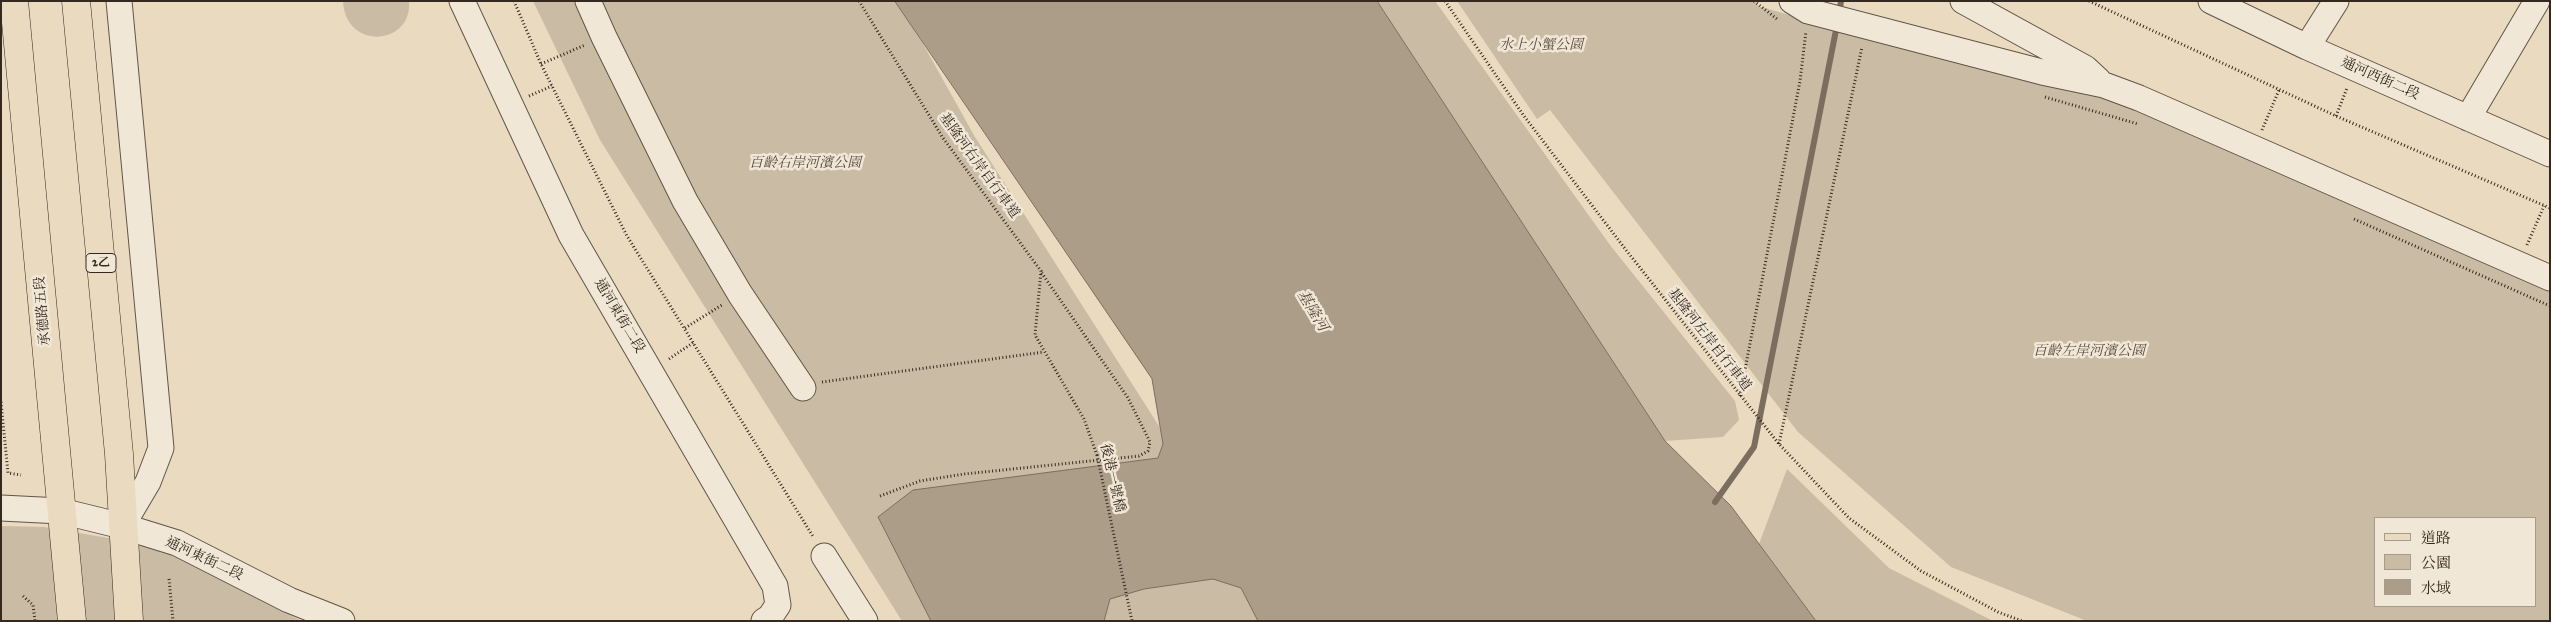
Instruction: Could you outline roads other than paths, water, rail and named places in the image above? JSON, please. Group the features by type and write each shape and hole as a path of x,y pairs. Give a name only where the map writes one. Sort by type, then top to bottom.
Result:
{"main road":[{"name":"承德路五段","path":"14,1 72,621"},
{"name":"2乙","path":"76,1 119,454 122,526 130,621"}],"street":[{"path":"118,1 161,448 148,482 122,526"},
{"name":"通河東街二段","path":"462,1 571,236 775,586 778,605 770,617 764,621"},
{"path":"588,1 685,201 740,294 803,388"},
{"path":"1963,1 2085,68 2104,85"},
{"name":"通河西街二段","path":"2211,1 2307,47 2550,154"},
{"path":"2307,47 2336,1"},
{"path":"2468,118 2537,1"},
{"path":"1800,6 1869,38 2104,85 2139,98 2550,278"},
{"name":"通河東街二段","path":"1,508 62,511 178,543 289,600 342,621"},
{"path":"824,556 866,621"}],"water":[{"name":"基隆河","path":"895,1 1377,1 1665,441 1731,506 1816,621 1258,621 1241,588 1213,579 1144,589 1110,599 1104,621 931,621 878,517 913,490 1158,458 1163,444 1152,379"}],"waterway":[{"path":"1839,15 1841,1"},
{"path":"1715,502 1754,447 1837,25"}],"park label":[{"name":"水上小蟹公園","path":"1541,46"},
{"name":"百齡右岸河濱公園","path":"805,164"},
{"name":"百齡左岸河濱公園","path":"2089,352"}]}
